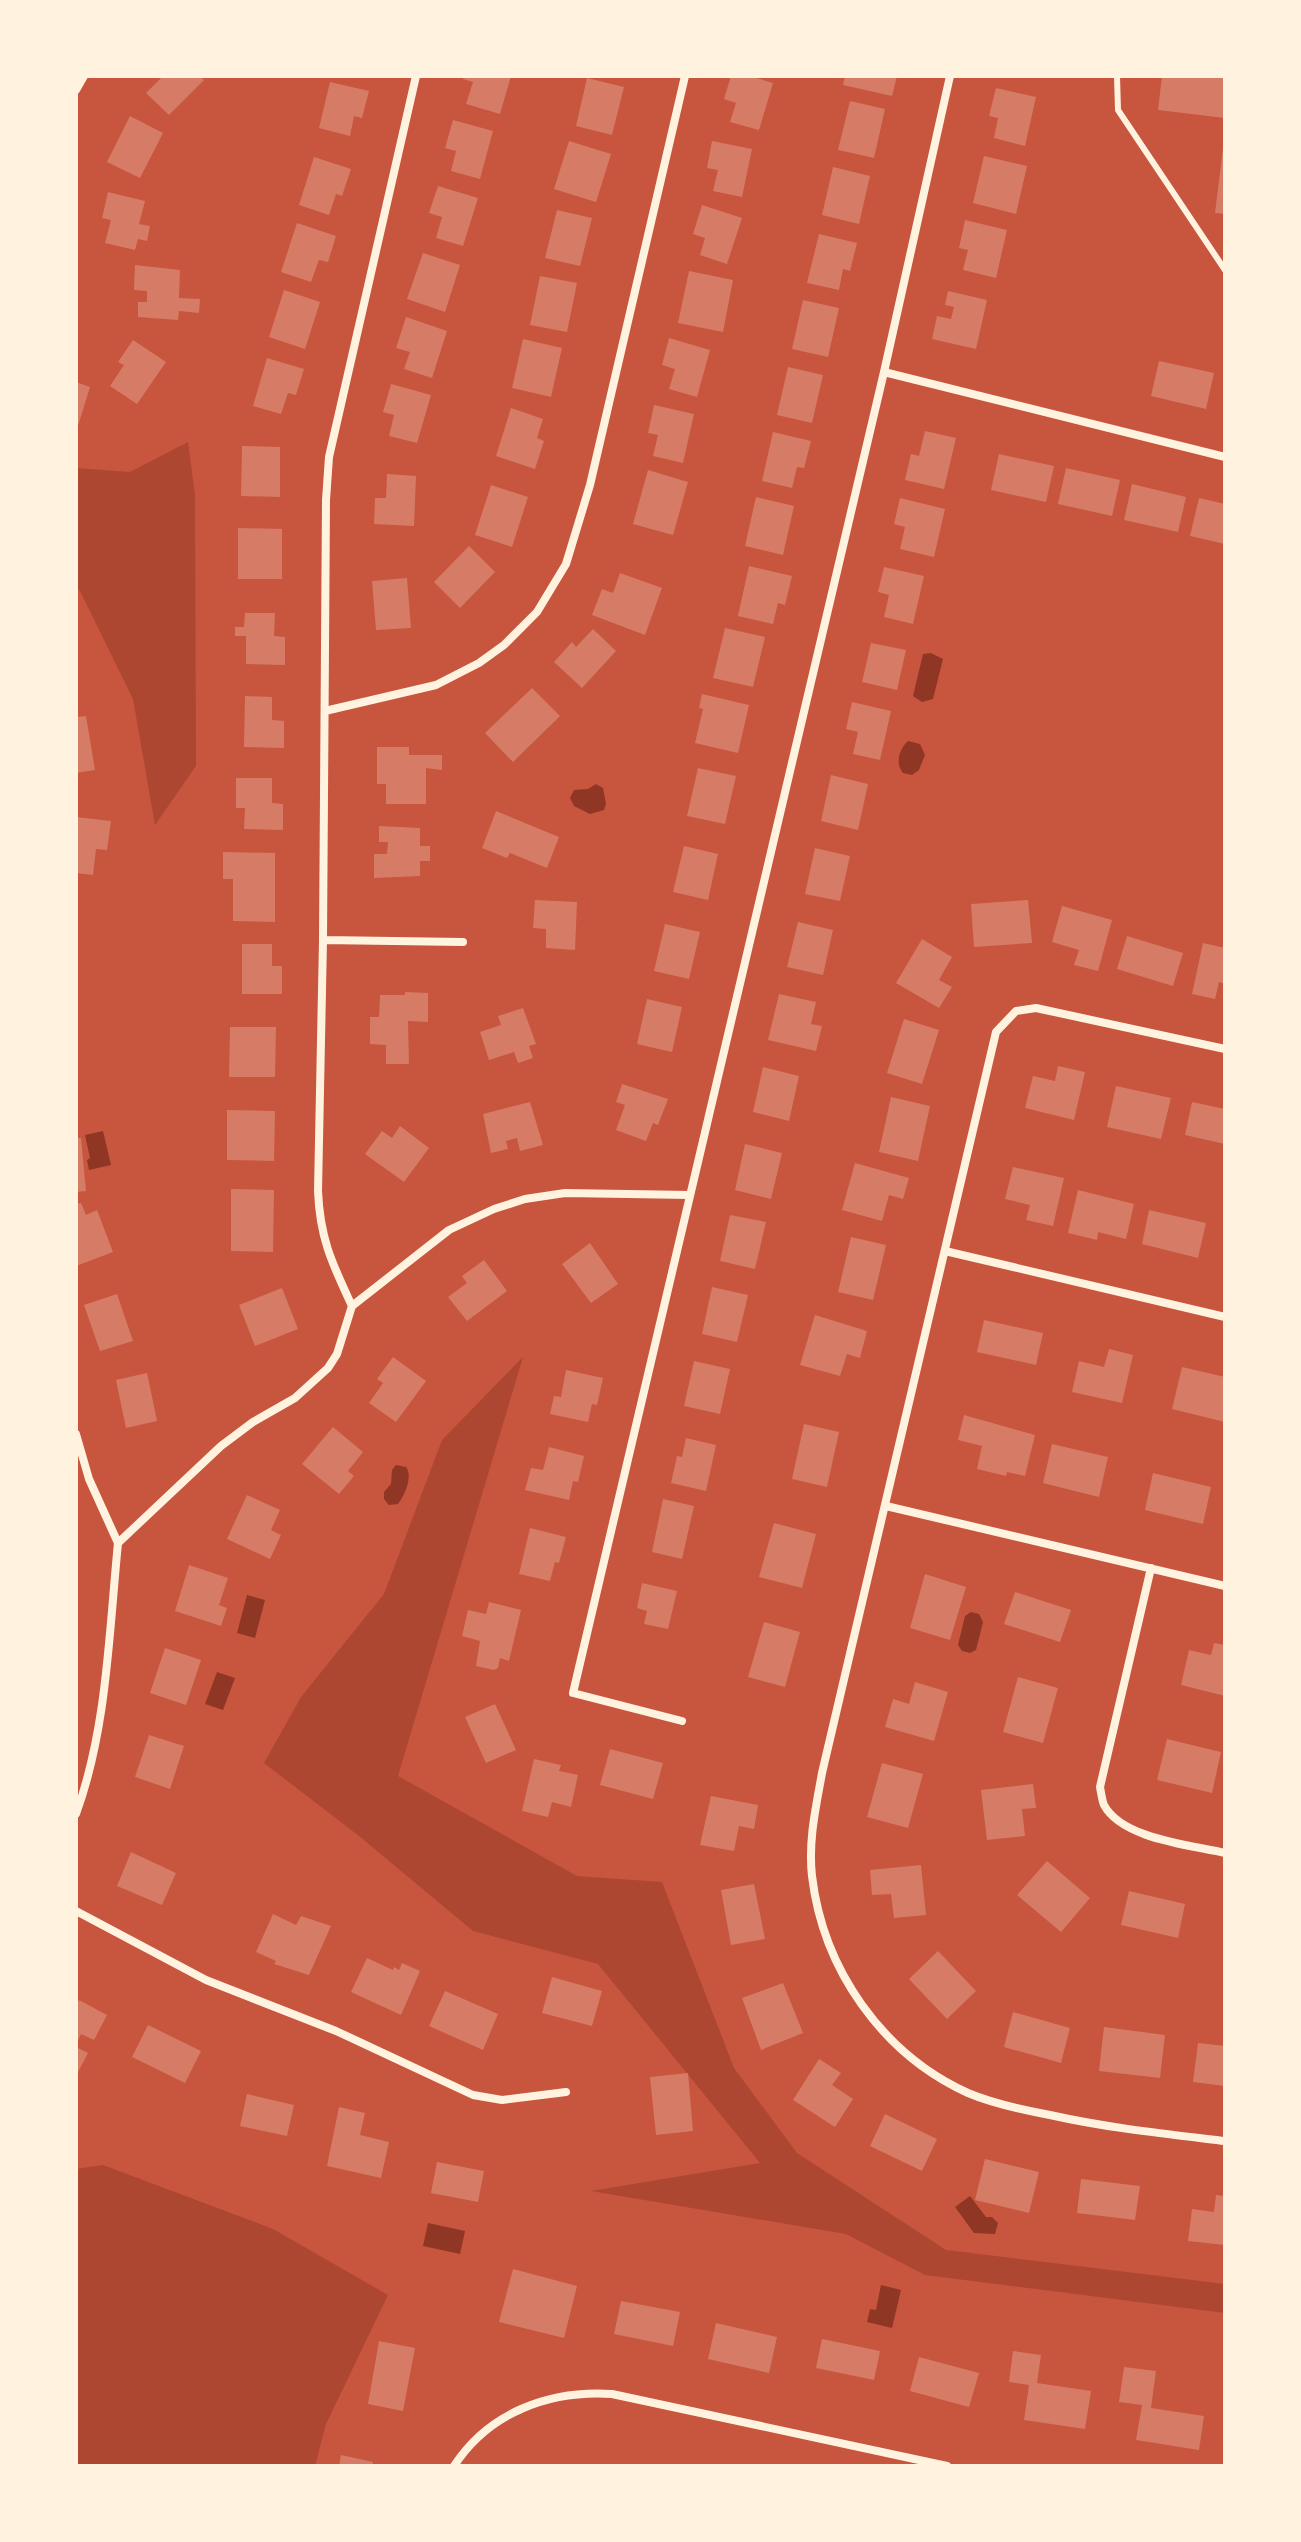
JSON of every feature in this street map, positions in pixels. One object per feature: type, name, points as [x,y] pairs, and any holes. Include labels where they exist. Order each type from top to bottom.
[{"type":"street","points":[[76,90],[84,76]]},
{"type":"street","points":[[352,1306],[326,1251],[319,1223],[326,500],[329,457],[416,76]]},
{"type":"street","points":[[325,711],[436,685],[479,663],[504,645],[537,612],[566,564],[590,485],[685,76]]},
{"type":"street","points":[[682,1721],[573,1693],[884,372],[950,76]]},
{"type":"street","points":[[884,372],[1225,457]]},
{"type":"street","points":[[323,940],[463,942]]},
{"type":"street","points":[[1225,1049],[1036,1008],[1016,1011],[1000,1026],[993,1038],[812,1826],[812,1874],[822,1925],[836,1962],[867,2014],[920,2065],[968,2093],[1016,2108],[1106,2127],[1225,2141]]},
{"type":"street","points":[[118,1543],[221,1446],[253,1422],[295,1398],[328,1368],[337,1354],[352,1306],[449,1230],[494,1209],[525,1199],[565,1193],[690,1195]]},
{"type":"street","points":[[945,1251],[1225,1317]]},
{"type":"street","points":[[76,1434],[89,1479],[118,1543],[98,1729],[85,1790],[76,1814]]},
{"type":"street","points":[[886,1506],[1225,1586]]},
{"type":"street","points":[[1151,1568],[1100,1787],[1104,1806],[1123,1826],[1143,1834],[1225,1853]]},
{"type":"street","points":[[76,1911],[206,1980],[336,2031],[473,2095],[502,2100],[566,2092]]},
{"type":"street","points":[[454,2466],[478,2437],[512,2413],[548,2399],[582,2392],[612,2394],[947,2466]]},
{"type":"lane","points":[[1117,76],[1118,110],[1225,270]]},
{"type":"shaded area","points":[[188,442],[195,495],[196,766],[155,825],[133,699],[76,587],[76,468],[130,472]]},
{"type":"shaded area","points":[[931,653],[943,659],[933,699],[922,702],[913,696],[923,654]]},
{"type":"shaded area","points":[[908,741],[920,744],[925,755],[919,770],[912,775],[903,773],[899,765],[900,752]]},
{"type":"shaded area","points":[[596,784],[603,788],[604,810],[590,814],[574,806],[570,798],[574,790],[588,789]]},
{"type":"shaded area","points":[[103,1131],[111,1165],[89,1170],[85,1135]]},
{"type":"shaded area","points":[[523,1357],[398,1776],[577,1876],[662,1882],[734,2068],[797,2153],[946,2250],[1225,2284],[1225,2313],[925,2275],[846,2234],[591,2191],[760,2163],[598,1964],[473,1931],[359,1836],[264,1763],[301,1697],[384,1594],[442,1440]]},
{"type":"shaded area","points":[[396,1465],[406,1467],[408,1480],[398,1504],[389,1505],[384,1499],[384,1492],[391,1484],[392,1470]]},
{"type":"shaded area","points":[[247,1595],[265,1600],[255,1638],[237,1633]]},
{"type":"shaded area","points":[[971,1612],[979,1614],[983,1622],[976,1650],[970,1653],[962,1651],[958,1645],[965,1616]]},
{"type":"shaded area","points":[[217,1672],[235,1678],[223,1710],[205,1704]]},
{"type":"shaded area","points":[[103,2165],[273,2229],[388,2295],[326,2424],[315,2466],[76,2466],[76,2169]]},
{"type":"shaded area","points":[[970,2196],[986,2217],[992,2217],[998,2223],[995,2234],[974,2233],[955,2207]]},
{"type":"shaded area","points":[[428,2223],[465,2231],[460,2254],[423,2246]]},
{"type":"shaded area","points":[[881,2285],[901,2290],[892,2328],[867,2322],[870,2309],[876,2310]]},
{"type":"building","points":[[158,76],[200,76],[204,80],[169,115],[146,93],[161,78]]},
{"type":"building","points":[[464,76],[511,76],[500,114],[466,104],[473,82],[463,79]]},
{"type":"building","points":[[731,76],[750,76],[773,83],[759,130],[730,122],[736,103],[724,99]]},
{"type":"building","points":[[845,76],[897,76],[892,96],[843,85]]},
{"type":"building","points":[[1162,76],[1225,76],[1225,118],[1158,110]]},
{"type":"building","points":[[587,78],[624,87],[612,135],[576,126]]},
{"type":"building","points":[[330,82],[369,91],[362,118],[354,116],[350,136],[319,128]]},
{"type":"building","points":[[996,88],[1036,97],[1025,146],[994,138],[998,118],[989,116]]},
{"type":"building","points":[[850,101],[885,109],[874,158],[838,150]]},
{"type":"building","points":[[130,116],[163,133],[140,178],[107,162]]},
{"type":"building","points":[[453,120],[493,131],[480,179],[451,171],[456,151],[445,148]]},
{"type":"building","points":[[569,141],[611,154],[596,202],[554,189]]},
{"type":"building","points":[[712,141],[752,149],[742,197],[713,191],[718,170],[707,168]]},
{"type":"building","points":[[1225,148],[1225,214],[1215,213]]},
{"type":"building","points":[[984,156],[1027,166],[1016,214],[973,203]]},
{"type":"building","points":[[314,157],[351,169],[342,196],[336,194],[329,215],[299,205]]},
{"type":"building","points":[[833,167],[870,176],[859,224],[822,215]]},
{"type":"building","points":[[438,186],[478,198],[463,246],[436,238],[442,217],[429,213]]},
{"type":"building","points":[[108,192],[145,201],[139,224],[150,226],[147,241],[138,239],[135,250],[105,243],[111,220],[102,218]]},
{"type":"building","points":[[702,205],[742,218],[727,264],[700,255],[705,238],[693,234]]},
{"type":"building","points":[[557,210],[592,218],[580,266],[545,258]]},
{"type":"building","points":[[965,220],[1007,230],[996,278],[963,270],[968,250],[959,248]]},
{"type":"building","points":[[297,223],[336,236],[328,262],[319,260],[311,282],[281,272]]},
{"type":"building","points":[[819,234],[857,243],[850,271],[843,269],[839,290],[807,283]]},
{"type":"building","points":[[423,253],[460,265],[445,312],[407,299]]},
{"type":"building","points":[[135,265],[180,270],[179,298],[200,299],[199,313],[179,311],[178,320],[138,317],[138,302],[147,302],[147,291],[134,290]]},
{"type":"building","points":[[689,271],[733,280],[723,332],[678,323]]},
{"type":"building","points":[[540,276],[577,283],[567,332],[530,325]]},
{"type":"building","points":[[284,290],[320,302],[305,349],[269,337]]},
{"type":"building","points":[[948,291],[987,300],[976,349],[932,339],[937,316],[951,319],[954,307],[945,305]]},
{"type":"building","points":[[803,300],[839,308],[828,357],[792,349]]},
{"type":"building","points":[[406,317],[447,331],[432,378],[404,369],[410,352],[396,348]]},
{"type":"building","points":[[669,338],[710,350],[697,397],[669,389],[675,369],[662,365]]},
{"type":"building","points":[[523,339],[562,348],[551,397],[512,388]]},
{"type":"building","points":[[133,340],[166,362],[137,404],[110,386],[124,365],[118,362]]},
{"type":"building","points":[[267,358],[304,369],[296,395],[288,393],[281,414],[253,406]]},
{"type":"building","points":[[1159,361],[1214,373],[1206,409],[1151,396]]},
{"type":"building","points":[[788,367],[823,375],[812,423],[777,415]]},
{"type":"building","points":[[76,382],[90,387],[77,429],[76,429]]},
{"type":"building","points":[[391,384],[431,395],[417,443],[389,436],[394,415],[383,412]]},
{"type":"building","points":[[654,405],[694,414],[683,463],[653,456],[658,435],[648,433]]},
{"type":"building","points":[[511,408],[543,419],[537,438],[544,441],[535,469],[496,456]]},
{"type":"building","points":[[925,431],[956,438],[944,489],[905,480],[911,454],[919,456]]},
{"type":"building","points":[[773,432],[811,441],[804,468],[797,467],[792,488],[762,481]]},
{"type":"building","points":[[242,446],[280,447],[280,497],[241,496]]},
{"type":"building","points":[[999,454],[1054,466],[1046,502],[991,490]]},
{"type":"building","points":[[1066,468],[1120,480],[1112,516],[1058,504]]},
{"type":"building","points":[[648,470],[688,482],[673,535],[633,524]]},
{"type":"building","points":[[387,474],[416,476],[414,526],[374,524],[375,498],[386,498]]},
{"type":"building","points":[[1132,484],[1186,497],[1178,532],[1124,520]]},
{"type":"building","points":[[491,485],[528,497],[512,547],[475,535]]},
{"type":"building","points":[[756,497],[794,506],[783,555],[745,546]]},
{"type":"building","points":[[900,498],[945,509],[934,557],[900,549],[905,527],[894,524]]},
{"type":"building","points":[[1199,498],[1225,504],[1225,544],[1190,536]]},
{"type":"building","points":[[238,528],[282,529],[282,579],[238,579]]},
{"type":"building","points":[[469,546],[495,572],[460,608],[434,582]]},
{"type":"building","points":[[749,566],[792,576],[785,605],[778,603],[773,624],[738,616]]},
{"type":"building","points":[[884,567],[924,576],[913,624],[884,617],[889,595],[878,592]]},
{"type":"building","points":[[620,573],[662,588],[645,635],[592,615],[602,589],[613,593]]},
{"type":"building","points":[[407,578],[411,628],[376,630],[372,581]]},
{"type":"building","points":[[245,613],[275,613],[274,636],[285,637],[285,665],[246,664],[246,636],[235,636],[235,627],[244,627]]},
{"type":"building","points":[[725,628],[765,637],[753,687],[713,678]]},
{"type":"building","points":[[593,629],[616,651],[582,688],[554,662],[572,642],[576,647]]},
{"type":"building","points":[[871,643],[906,650],[897,690],[862,682]]},
{"type":"building","points":[[532,688],[560,716],[513,762],[485,733]]},
{"type":"building","points":[[702,694],[749,705],[738,753],[695,743],[703,709],[699,708]]},
{"type":"building","points":[[245,696],[272,697],[272,720],[284,721],[284,748],[244,747]]},
{"type":"building","points":[[852,702],[891,711],[880,760],[853,754],[858,732],[846,729]]},
{"type":"building","points":[[86,716],[95,770],[76,773],[76,717]]},
{"type":"building","points":[[377,747],[409,747],[409,755],[442,755],[442,770],[426,768],[426,804],[386,804],[386,784],[377,784]]},
{"type":"building","points":[[698,768],[736,776],[725,824],[687,816]]},
{"type":"building","points":[[831,775],[868,784],[858,830],[821,821]]},
{"type":"building","points":[[236,778],[272,778],[272,803],[283,804],[283,830],[244,829],[245,808],[236,808]]},
{"type":"building","points":[[496,811],[559,837],[547,868],[510,853],[507,858],[482,848]]},
{"type":"building","points":[[76,817],[111,821],[107,850],[96,849],[93,875],[76,873]]},
{"type":"building","points":[[379,826],[420,828],[420,846],[430,846],[430,861],[420,861],[420,876],[374,878],[374,854],[387,854],[388,842],[379,842]]},
{"type":"building","points":[[684,846],[718,854],[708,900],[673,892]]},
{"type":"building","points":[[815,848],[850,856],[840,901],[805,894]]},
{"type":"building","points":[[223,852],[275,853],[275,922],[233,921],[233,879],[223,879]]},
{"type":"building","points":[[535,900],[577,902],[575,950],[546,948],[546,929],[533,928]]},
{"type":"building","points":[[1028,900],[1032,943],[974,947],[971,904]]},
{"type":"building","points":[[1062,906],[1112,920],[1098,971],[1074,965],[1079,950],[1052,942]]},
{"type":"building","points":[[798,922],[833,930],[823,975],[787,967]]},
{"type":"building","points":[[665,924],[700,932],[689,979],[654,971]]},
{"type":"building","points":[[1127,936],[1183,953],[1173,986],[1117,969]]},
{"type":"building","points":[[922,939],[952,957],[939,980],[952,987],[939,1008],[896,983]]},
{"type":"building","points":[[1203,943],[1225,948],[1225,984],[1219,982],[1215,999],[1192,994]]},
{"type":"building","points":[[242,944],[272,944],[272,966],[282,966],[282,994],[242,994]]},
{"type":"building","points":[[405,992],[428,993],[428,1022],[408,1021],[409,1064],[386,1064],[386,1045],[370,1044],[370,1017],[379,1017],[380,995],[405,995]]},
{"type":"building","points":[[779,994],[816,1002],[811,1024],[822,1026],[816,1051],[768,1040]]},
{"type":"building","points":[[647,999],[682,1007],[672,1052],[637,1044]]},
{"type":"building","points":[[523,1008],[536,1044],[529,1046],[533,1058],[518,1063],[514,1052],[489,1060],[480,1032],[501,1025],[498,1016]]},
{"type":"building","points":[[904,1019],[939,1030],[922,1084],[887,1073]]},
{"type":"building","points":[[230,1027],[276,1027],[275,1077],[229,1077]]},
{"type":"building","points":[[1058,1066],[1085,1072],[1074,1120],[1025,1108],[1033,1076],[1055,1081]]},
{"type":"building","points":[[763,1067],[799,1076],[789,1121],[753,1112]]},
{"type":"building","points":[[622,1084],[668,1099],[658,1125],[653,1123],[646,1141],[616,1130],[625,1105],[616,1102]]},
{"type":"building","points":[[1116,1086],[1171,1098],[1161,1139],[1107,1127]]},
{"type":"building","points":[[891,1097],[930,1106],[918,1161],[879,1152]]},
{"type":"building","points":[[530,1102],[543,1145],[520,1151],[517,1138],[506,1141],[508,1149],[491,1153],[483,1114]]},
{"type":"building","points":[[1192,1102],[1225,1109],[1225,1144],[1185,1135]]},
{"type":"building","points":[[227,1110],[275,1111],[274,1161],[227,1160]]},
{"type":"building","points":[[400,1126],[429,1148],[404,1182],[365,1154],[382,1131],[392,1138]]},
{"type":"building","points":[[76,1138],[81,1138],[86,1191],[76,1192]]},
{"type":"building","points":[[745,1144],[782,1153],[771,1199],[735,1190]]},
{"type":"building","points":[[855,1163],[909,1178],[903,1199],[889,1195],[882,1221],[842,1210]]},
{"type":"building","points":[[1013,1167],[1064,1178],[1053,1226],[1026,1220],[1030,1205],[1005,1199]]},
{"type":"building","points":[[231,1189],[274,1190],[273,1252],[231,1251]]},
{"type":"building","points":[[1078,1190],[1134,1204],[1126,1239],[1098,1232],[1097,1240],[1068,1233]]},
{"type":"building","points":[[81,1203],[86,1215],[97,1210],[113,1252],[76,1266],[76,1204]]},
{"type":"building","points":[[1149,1210],[1206,1223],[1198,1258],[1142,1244]]},
{"type":"building","points":[[730,1215],[766,1222],[755,1269],[720,1261]]},
{"type":"building","points":[[851,1237],[886,1245],[873,1300],[838,1292]]},
{"type":"building","points":[[590,1243],[618,1284],[591,1303],[562,1264]]},
{"type":"building","points":[[484,1260],[507,1291],[467,1321],[448,1297],[467,1283],[462,1276]]},
{"type":"building","points":[[712,1287],[748,1295],[737,1342],[702,1334]]},
{"type":"building","points":[[282,1288],[298,1329],[255,1346],[239,1305]]},
{"type":"building","points":[[117,1294],[133,1341],[100,1351],[84,1305]]},
{"type":"building","points":[[815,1315],[867,1331],[860,1358],[847,1354],[840,1376],[800,1365]]},
{"type":"building","points":[[984,1320],[1043,1333],[1036,1365],[977,1352]]},
{"type":"building","points":[[1109,1349],[1133,1355],[1122,1403],[1072,1392],[1079,1361],[1104,1367]]},
{"type":"building","points":[[393,1357],[426,1381],[396,1422],[369,1403],[383,1383],[377,1379]]},
{"type":"building","points":[[694,1361],[730,1369],[720,1414],[684,1406]]},
{"type":"building","points":[[1182,1367],[1225,1377],[1225,1422],[1172,1409]]},
{"type":"building","points":[[566,1370],[603,1378],[597,1405],[592,1404],[588,1422],[550,1414],[554,1396],[561,1397]]},
{"type":"building","points":[[147,1373],[157,1421],[126,1428],[116,1380]]},
{"type":"building","points":[[964,1415],[1035,1435],[1025,1476],[1007,1472],[1006,1476],[977,1469],[982,1446],[958,1440]]},
{"type":"building","points":[[804,1424],[839,1432],[827,1487],[792,1479]]},
{"type":"building","points":[[333,1427],[363,1452],[348,1471],[354,1476],[339,1494],[302,1464]]},
{"type":"building","points":[[686,1438],[716,1445],[706,1491],[671,1483],[677,1456],[682,1457]]},
{"type":"building","points":[[1052,1444],[1108,1457],[1099,1497],[1043,1483]]},
{"type":"building","points":[[549,1447],[584,1456],[578,1482],[573,1481],[569,1500],[525,1490],[531,1468],[543,1470]]},
{"type":"building","points":[[1153,1473],[1211,1487],[1203,1524],[1145,1510]]},
{"type":"building","points":[[247,1495],[280,1510],[271,1530],[281,1535],[270,1559],[227,1539]]},
{"type":"building","points":[[663,1499],[694,1506],[682,1559],[652,1552]]},
{"type":"building","points":[[774,1523],[816,1534],[802,1588],[759,1577]]},
{"type":"building","points":[[530,1528],[566,1537],[550,1581],[519,1574]]},
{"type":"building","points":[[189,1565],[228,1578],[219,1605],[227,1608],[221,1626],[175,1611]]},
{"type":"building","points":[[925,1574],[966,1587],[950,1640],[910,1628]]},
{"type":"building","points":[[642,1583],[677,1591],[668,1629],[644,1624],[647,1611],[637,1608]]},
{"type":"building","points":[[1015,1592],[1071,1610],[1060,1642],[1004,1624]]},
{"type":"building","points":[[489,1602],[521,1610],[509,1661],[500,1658],[498,1668],[494,1670],[476,1666],[480,1641],[462,1636],[468,1610],[486,1614]]},
{"type":"building","points":[[764,1622],[800,1632],[785,1687],[748,1677]]},
{"type":"building","points":[[1214,1643],[1225,1645],[1225,1696],[1181,1685],[1189,1650],[1211,1655]]},
{"type":"building","points":[[165,1648],[201,1660],[186,1705],[150,1693]]},
{"type":"building","points":[[1018,1677],[1058,1688],[1043,1743],[1003,1732]]},
{"type":"building","points":[[915,1682],[948,1692],[934,1741],[885,1727],[893,1699],[909,1704]]},
{"type":"building","points":[[495,1704],[516,1750],[486,1763],[465,1717]]},
{"type":"building","points":[[149,1735],[184,1746],[170,1789],[135,1777]]},
{"type":"building","points":[[1167,1739],[1221,1752],[1212,1793],[1157,1780]]},
{"type":"building","points":[[610,1749],[663,1763],[653,1799],[600,1785]]},
{"type":"building","points":[[534,1759],[561,1765],[559,1771],[578,1775],[571,1807],[552,1802],[548,1817],[522,1811]]},
{"type":"building","points":[[882,1763],[923,1774],[908,1828],[867,1817]]},
{"type":"building","points":[[1033,1784],[1036,1808],[1022,1809],[1025,1836],[987,1840],[981,1790]]},
{"type":"building","points":[[711,1796],[758,1805],[754,1829],[739,1826],[734,1851],[700,1845]]},
{"type":"building","points":[[131,1852],[176,1873],[162,1905],[117,1886]]},
{"type":"building","points":[[1047,1861],[1090,1898],[1061,1932],[1017,1895]]},
{"type":"building","points":[[921,1865],[926,1915],[894,1918],[891,1894],[872,1895],[870,1870]]},
{"type":"building","points":[[754,1884],[765,1939],[731,1945],[721,1890]]},
{"type":"building","points":[[1129,1891],[1185,1904],[1178,1938],[1121,1925]]},
{"type":"building","points":[[273,1914],[296,1925],[301,1916],[331,1926],[309,1975],[274,1964],[276,1961],[256,1952]]},
{"type":"building","points":[[938,1951],[976,1991],[947,2019],[909,1979]]},
{"type":"building","points":[[367,1958],[393,1970],[394,1967],[399,1970],[402,1963],[420,1971],[401,2015],[351,1992]]},
{"type":"building","points":[[552,1977],[602,1991],[592,2026],[542,2013]]},
{"type":"building","points":[[783,1983],[803,2033],[761,2050],[742,1998]]},
{"type":"building","points":[[445,1991],[498,2014],[483,2050],[429,2026]]},
{"type":"building","points":[[79,2000],[107,2015],[94,2040],[81,2034],[76,2045],[76,2007]]},
{"type":"building","points":[[1013,2012],[1070,2028],[1061,2063],[1004,2047]]},
{"type":"building","points":[[148,2025],[201,2051],[185,2083],[132,2057]]},
{"type":"building","points":[[1104,2027],[1165,2035],[1160,2078],[1099,2071]]},
{"type":"building","points":[[1198,2043],[1225,2046],[1225,2086],[1193,2082]]},
{"type":"building","points":[[76,2047],[88,2053],[76,2076]]},
{"type":"building","points":[[819,2059],[841,2073],[832,2085],[853,2099],[835,2127],[793,2100]]},
{"type":"building","points":[[688,2073],[693,2131],[656,2135],[650,2077]]},
{"type":"building","points":[[247,2094],[294,2105],[287,2136],[240,2126]]},
{"type":"building","points":[[339,2107],[365,2113],[360,2135],[389,2142],[381,2178],[327,2166]]},
{"type":"building","points":[[885,2114],[937,2139],[922,2171],[870,2146]]},
{"type":"building","points":[[985,2159],[1039,2172],[1029,2213],[975,2200]]},
{"type":"building","points":[[437,2162],[484,2171],[478,2202],[431,2193]]},
{"type":"building","points":[[1081,2179],[1140,2186],[1135,2220],[1077,2213]]},
{"type":"building","points":[[1216,2195],[1225,2196],[1225,2245],[1188,2241],[1192,2209],[1214,2212]]},
{"type":"building","points":[[513,2269],[577,2286],[564,2338],[499,2322]]},
{"type":"building","points":[[621,2301],[680,2312],[673,2346],[614,2334]]},
{"type":"building","points":[[716,2323],[777,2337],[769,2373],[708,2359]]},
{"type":"building","points":[[822,2339],[880,2351],[874,2380],[816,2368]]},
{"type":"building","points":[[379,2341],[415,2348],[403,2411],[368,2404]]},
{"type":"building","points":[[1013,2351],[1041,2355],[1037,2383],[1091,2391],[1085,2429],[1024,2420],[1029,2385],[1009,2382]]},
{"type":"building","points":[[919,2357],[979,2373],[969,2407],[910,2391]]},
{"type":"building","points":[[1124,2367],[1156,2371],[1151,2408],[1204,2416],[1199,2450],[1136,2440],[1142,2405],[1119,2402]]},
{"type":"building","points":[[341,2455],[373,2462],[372,2466],[339,2466]]}]
